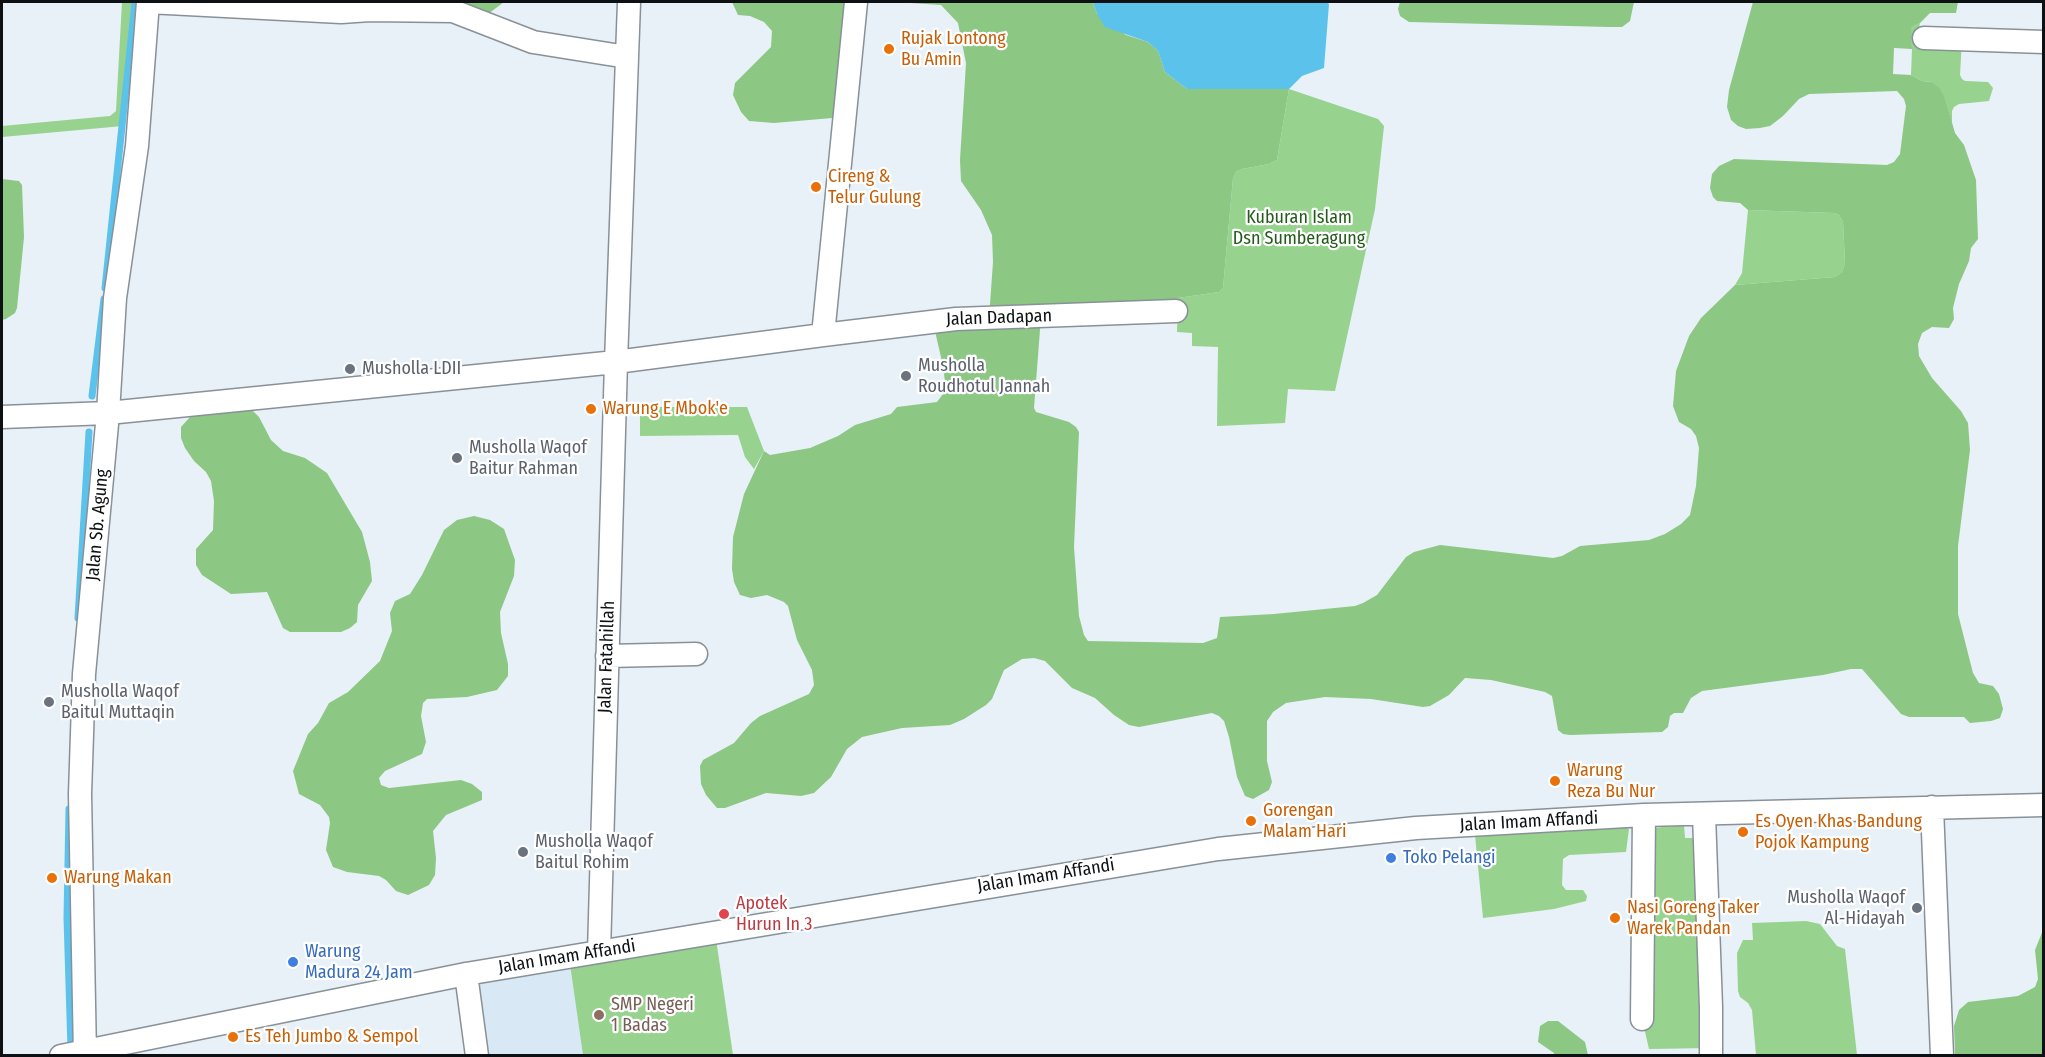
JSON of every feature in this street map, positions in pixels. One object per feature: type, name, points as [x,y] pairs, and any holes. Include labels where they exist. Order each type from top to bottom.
[{"type":"street","points":[[148,2],[341,12],[453,11],[533,42],[627,57]]},
{"type":"street","name":"Jalan Sb. Agung","points":[[77,1054],[80,794],[84,675],[108,413],[115,298],[136,146],[148,2]]},
{"type":"street","name":"Jalan Fatahillah","points":[[599,952],[629,2]]},
{"type":"street","points":[[822,335],[856,2]]},
{"type":"street","points":[[1924,38],[2043,42]]},
{"type":"street","name":"Jalan Dadapan","points":[[2,417],[108,413],[616,362],[956,319],[1176,311]]},
{"type":"street","points":[[607,656],[696,654]]},
{"type":"street","name":"Jalan Imam Affandi","points":[[77,1054],[466,974],[1218,849],[1416,828],[1644,815],[2043,804]]},
{"type":"street","points":[[1932,807],[1942,1056]]},
{"type":"street","points":[[1704,814],[1712,1007],[1711,1056]]},
{"type":"street","points":[[1642,1019],[1644,815]]},
{"type":"street","points":[[466,974],[477,1056]]},
{"type":"shaded area","name":"SMP Negeri 1 Badas","points":[[599,952],[733,1055],[477,1055],[466,974]]},
{"type":"green space","points":[[122,2],[135,2],[123,126],[2,137],[2,126],[110,116],[116,111]]},
{"type":"green space","points":[[424,2],[504,2],[488,14]]},
{"type":"green space","points":[[732,2],[856,2],[844,117],[774,123],[749,121],[741,112],[733,95],[735,83],[771,47],[772,31],[764,22],[750,16],[738,15]]},
{"type":"green space","points":[[895,2],[1093,2],[1097,14],[1126,35],[1148,42],[1158,51],[1165,72],[1187,89],[1289,89],[1277,160],[1269,164],[1242,169],[1236,172],[1233,178],[1223,288],[1219,292],[1178,298],[1176,311],[1041,317],[1034,408],[1036,412],[1069,422],[1079,432],[1074,547],[1079,616],[1084,635],[1088,641],[1203,643],[1217,638],[1220,617],[1274,614],[1355,606],[1363,603],[1377,595],[1406,557],[1414,552],[1440,545],[1553,558],[1562,556],[1580,546],[1649,540],[1681,524],[1690,515],[1696,486],[1699,448],[1696,436],[1691,429],[1679,422],[1673,406],[1676,371],[1689,336],[1701,318],[1735,285],[1835,277],[1842,272],[1845,263],[1843,222],[1839,215],[1748,210],[1740,203],[1717,201],[1710,188],[1712,174],[1719,166],[1734,159],[1887,165],[1894,162],[1900,154],[1906,106],[1904,99],[1897,91],[1809,94],[1799,99],[1770,126],[1760,128],[1746,129],[1731,120],[1727,107],[1729,90],[1753,2],[1958,2],[1956,13],[1930,13],[1920,23],[1911,27],[1912,49],[1894,48],[1893,74],[1911,75],[1922,81],[1932,82],[1940,89],[1945,98],[1955,133],[1964,145],[1976,180],[1978,239],[1971,248],[1969,261],[1959,284],[1953,308],[1954,319],[1949,328],[1932,327],[1922,333],[1918,344],[1919,356],[1932,378],[1961,411],[1968,423],[1970,450],[1958,546],[1958,614],[1973,673],[1979,683],[1993,686],[1999,694],[2003,709],[2000,718],[1970,723],[1964,717],[1909,717],[1901,714],[1862,669],[1851,669],[1823,675],[1702,691],[1691,698],[1683,713],[1674,713],[1670,716],[1668,727],[1662,732],[1570,735],[1558,730],[1552,696],[1545,692],[1491,680],[1465,678],[1449,695],[1430,706],[1423,707],[1371,699],[1325,697],[1286,703],[1273,712],[1267,721],[1267,761],[1272,782],[1269,790],[1253,799],[1245,796],[1237,777],[1229,737],[1224,721],[1219,716],[1212,713],[1139,727],[1129,725],[1095,698],[1072,688],[1045,661],[1034,658],[1022,659],[1004,670],[992,699],[964,719],[950,725],[902,728],[862,737],[847,749],[831,777],[814,793],[801,796],[766,793],[725,808],[717,808],[706,795],[701,784],[700,766],[703,760],[734,743],[760,716],[809,694],[814,685],[812,670],[797,640],[788,606],[767,595],[751,598],[740,595],[734,582],[733,537],[744,494],[764,451],[770,455],[810,448],[838,436],[855,425],[891,414],[897,407],[937,402],[946,390],[935,331],[989,318],[993,262],[992,235],[981,210],[961,181],[960,160],[966,63],[958,23],[941,5]]},
{"type":"green space","points":[[1400,2],[1634,2],[1630,21],[1622,27],[1609,27],[1409,22],[1400,16],[1398,9]]},
{"type":"green space","points":[[1920,23],[1918,31],[1962,39],[1960,75],[1962,79],[1988,82],[1993,88],[1989,101],[1959,104],[1954,107],[1952,124],[1945,98],[1932,82],[1922,81],[1911,75],[1910,27]]},
{"type":"green space","name":"Kuburan Islam Dsn Sumberagung","points":[[1289,89],[1378,119],[1384,126],[1375,209],[1335,391],[1288,389],[1285,423],[1217,426],[1218,347],[1192,346],[1192,333],[1177,332],[1178,298],[1219,292],[1223,288],[1233,178],[1236,172],[1242,169],[1269,164],[1277,160]]},
{"type":"green space","points":[[2,179],[19,181],[22,185],[24,237],[17,308],[15,313],[2,320]]},
{"type":"green space","points":[[1748,210],[1839,215],[1843,222],[1845,263],[1842,272],[1835,277],[1735,285],[1742,273]]},
{"type":"green space","points":[[236,407],[251,409],[259,417],[271,440],[283,451],[305,458],[327,473],[362,532],[370,562],[372,581],[358,605],[357,622],[350,628],[341,632],[290,632],[283,628],[267,592],[231,594],[202,575],[196,565],[196,549],[213,530],[214,501],[211,481],[185,448],[181,438],[181,427],[190,417]]},
{"type":"green space","points":[[640,407],[747,407],[764,451],[754,469],[745,457],[738,435],[640,436]]},
{"type":"green space","points":[[474,516],[490,520],[504,529],[515,560],[514,576],[500,612],[508,676],[497,690],[467,697],[427,699],[423,703],[421,716],[426,742],[422,754],[385,771],[379,778],[381,785],[389,788],[461,780],[472,784],[482,792],[482,800],[446,815],[433,831],[435,875],[429,885],[408,895],[396,891],[379,876],[347,872],[333,867],[326,850],[329,817],[320,805],[299,794],[293,771],[308,734],[318,723],[329,703],[348,692],[380,661],[392,631],[390,613],[395,601],[410,594],[444,530],[457,520]]},
{"type":"green space","points":[[1624,825],[1629,829],[1626,852],[1569,855],[1563,859],[1562,885],[1566,890],[1583,890],[1587,896],[1586,901],[1554,909],[1483,918],[1475,835]]},
{"type":"green space","points":[[1684,825],[1685,838],[1705,838],[1711,1048],[1649,1049],[1642,1019],[1643,829]]},
{"type":"green space","points":[[1806,921],[1820,924],[1837,946],[1845,949],[1857,1055],[1756,1055],[1752,1010],[1748,1003],[1740,997],[1738,991],[1737,953],[1743,940],[1753,940],[1752,923]]},
{"type":"green space","points":[[2043,930],[2043,1055],[1955,1055],[1954,1026],[1959,1010],[1968,1002],[2018,996],[2035,987],[2038,979],[2035,950]]},
{"type":"green space","name":"SMP Negeri 1 Badas","points":[[715,932],[733,1055],[583,1055],[569,957]]},
{"type":"green space","points":[[1548,1021],[1558,1021],[1585,1042],[1588,1055],[1554,1055],[1538,1042],[1540,1026]]},
{"type":"water","points":[[1093,2],[1327,2],[1329,4],[1324,68],[1302,76],[1289,89],[1187,89],[1165,72],[1158,51],[1148,42],[1105,27]]},
{"type":"waterway","points":[[105,288],[135,2]]},
{"type":"waterway","points":[[92,396],[104,299]]},
{"type":"waterway","points":[[78,618],[89,432]]},
{"type":"waterway","points":[[69,809],[67,918],[71,1050]]},
{"type":"place","name":"Rujak Lontong Bu Amin","points":[[889,49]]},
{"type":"place","name":"Cireng & Telur Gulung","points":[[816,187]]},
{"type":"place","name":"Musholla LDII","points":[[350,369]]},
{"type":"place","name":"Musholla Roudhotul Jannah","points":[[906,376]]},
{"type":"place","name":"Warung E Mbok'e","points":[[591,409]]},
{"type":"place","name":"Musholla Waqof Baitur Rahman","points":[[457,458]]},
{"type":"place","name":"Musholla Waqof Baitul Muttaqin","points":[[49,702]]},
{"type":"place","name":"Warung Reza Bu Nur","points":[[1555,781]]},
{"type":"place","name":"Gorengan Malam Hari","points":[[1251,821]]},
{"type":"place","name":"Es Oyen Khas Bandung Pojok Kampung","points":[[1743,832]]},
{"type":"place","name":"Musholla Waqof Baitul Rohim","points":[[523,852]]},
{"type":"place","name":"Toko Pelangi","points":[[1391,858]]},
{"type":"place","name":"Warung Makan","points":[[52,878]]},
{"type":"place","name":"Musholla Waqof Al-Hidayah","points":[[1917,908]]},
{"type":"place","name":"Apotek Hurun In 3","points":[[724,914]]},
{"type":"place","name":"Nasi Goreng Taker Warek Pandan","points":[[1615,918]]},
{"type":"place","name":"Warung Madura 24 Jam","points":[[293,962]]},
{"type":"place","name":"SMP Negeri 1 Badas","points":[[599,1015]]},
{"type":"place","name":"Es Teh Jumbo & Sempol","points":[[233,1037]]}]
